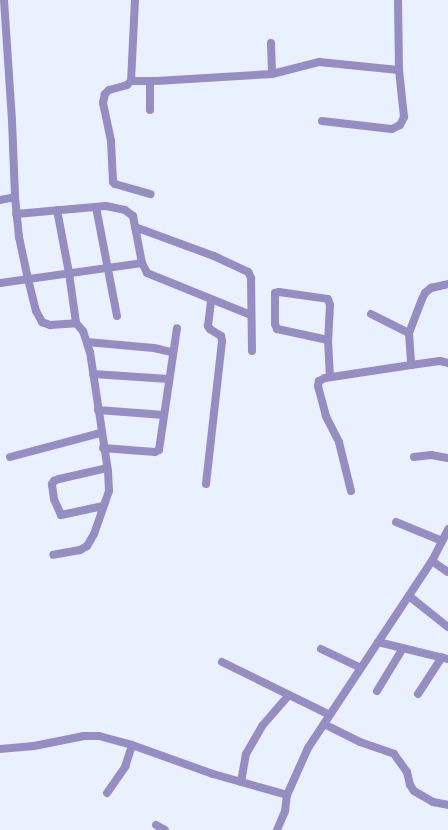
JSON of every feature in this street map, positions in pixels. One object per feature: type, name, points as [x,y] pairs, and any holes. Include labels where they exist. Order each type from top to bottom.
[{"type":"street","points":[[4,0],[12,121],[16,214],[19,237],[28,279],[36,311],[42,322],[50,325],[76,323]]},
{"type":"street","points":[[131,81],[135,0]]},
{"type":"street","points":[[322,121],[392,129],[400,125],[404,117],[399,70],[398,0]]},
{"type":"street","points":[[270,43],[272,74]]},
{"type":"street","points":[[151,194],[115,184],[113,182],[111,141],[103,103],[105,94],[109,90],[127,85],[131,81],[272,74],[319,62],[399,70]]},
{"type":"street","points":[[150,81],[150,110]]},
{"type":"street","points":[[0,200],[15,197]]},
{"type":"street","points":[[16,214],[106,206],[125,210],[133,216],[142,263],[147,274],[251,315]]},
{"type":"street","points":[[96,207],[106,268],[117,316]]},
{"type":"street","points":[[53,555],[80,550],[87,546],[94,534],[109,491],[93,374],[87,342],[83,331],[76,323],[69,274],[57,210]]},
{"type":"street","points":[[135,227],[244,268],[248,272],[251,278],[252,351]]},
{"type":"street","points":[[0,283],[142,263]]},
{"type":"street","points":[[411,365],[410,333],[422,298],[431,288],[448,284]]},
{"type":"street","points":[[328,340],[277,329],[275,324],[275,293],[279,292],[328,299],[330,304],[328,340],[330,377]]},
{"type":"street","points":[[206,484],[222,340],[220,335],[208,326],[212,300]]},
{"type":"street","points":[[371,314],[410,333]]},
{"type":"street","points":[[104,448],[158,451],[172,352],[177,328]]},
{"type":"street","points":[[87,342],[154,348],[172,352]]},
{"type":"street","points":[[352,491],[339,442],[326,416],[318,386],[319,381],[330,377],[411,365],[440,361],[448,362]]},
{"type":"street","points":[[93,374],[169,379]]},
{"type":"street","points":[[98,410],[164,415]]},
{"type":"street","points":[[10,457],[101,433]]},
{"type":"street","points":[[414,457],[431,455],[448,458]]},
{"type":"street","points":[[104,506],[61,515],[54,499],[52,484],[54,481],[59,479],[107,468]]},
{"type":"street","points":[[396,522],[424,536],[442,541]]},
{"type":"street","points":[[277,830],[285,811],[287,795],[308,748],[432,561],[448,529]]},
{"type":"street","points":[[432,561],[448,572]]},
{"type":"street","points":[[409,596],[448,627]]},
{"type":"street","points":[[378,642],[445,658],[418,694]]},
{"type":"street","points":[[377,691],[403,648]]},
{"type":"street","points":[[322,649],[361,668]]},
{"type":"street","points":[[222,662],[288,696],[330,715]]},
{"type":"street","points":[[241,782],[246,754],[262,726],[288,696]]},
{"type":"street","points":[[324,724],[360,742],[394,754],[407,772],[410,785],[414,791],[433,802],[448,805]]},
{"type":"street","points":[[0,749],[34,746],[84,736],[99,736],[132,745],[184,765],[287,795]]},
{"type":"street","points":[[106,793],[125,767],[132,745]]},
{"type":"street","points":[[156,825],[165,830]]}]
